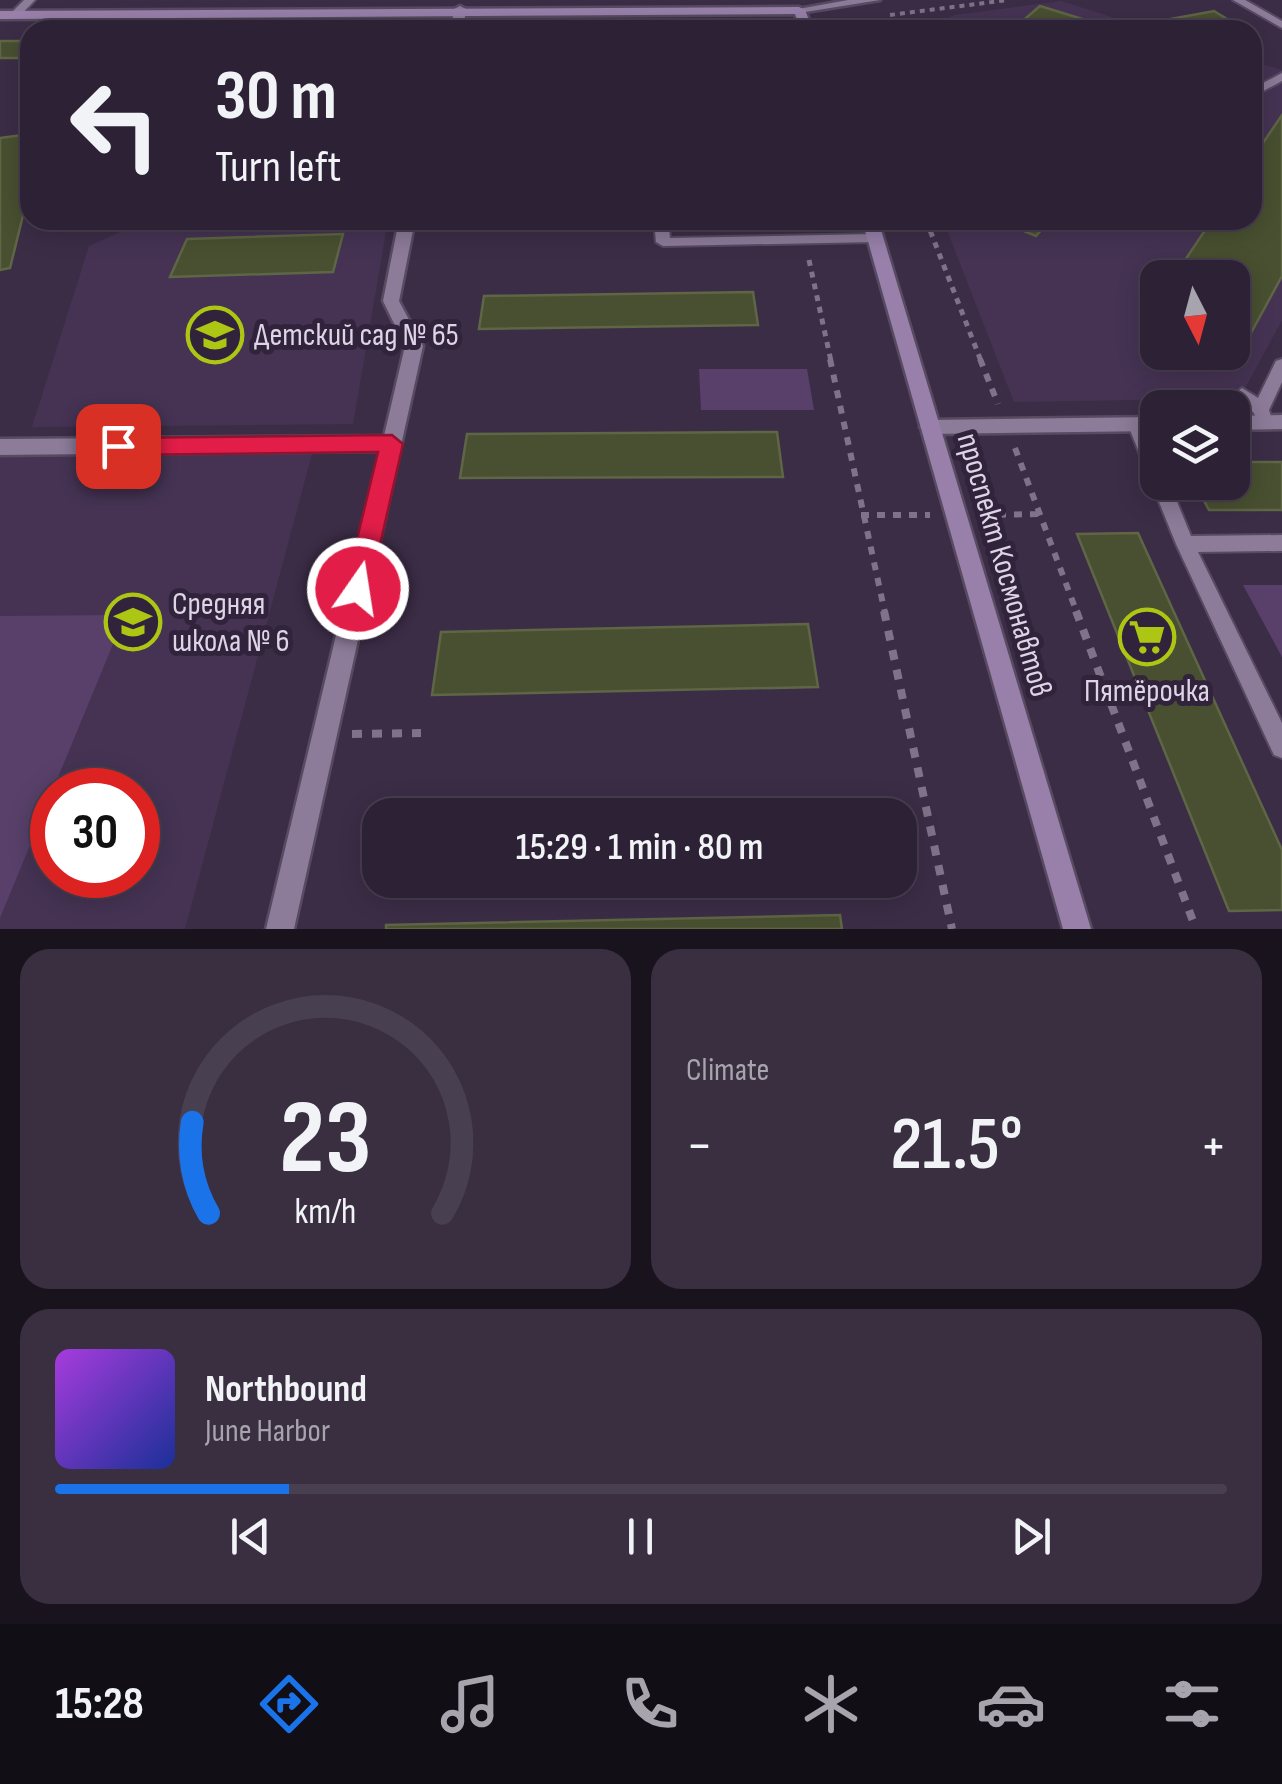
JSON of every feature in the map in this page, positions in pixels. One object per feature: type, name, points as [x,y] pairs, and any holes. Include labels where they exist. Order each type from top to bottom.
[{"type":"main road","points":[[0,15],[460,9],[799,10],[803,20]]},
{"type":"main road","name":"проспект Космонавтов","points":[[872,230],[1076,929]]},
{"type":"street","points":[[799,10],[874,0]]},
{"type":"street","points":[[458,20],[460,9]]},
{"type":"street","points":[[280,929],[414,346],[391,301],[406,230]]},
{"type":"street","points":[[930,427],[1140,425]]},
{"type":"street","points":[[0,448],[392,444]]},
{"type":"lane","points":[[15,15],[30,0]]},
{"type":"lane","points":[[1238,0],[1282,24]]},
{"type":"lane","points":[[661,230],[662,242],[805,239],[865,230]]},
{"type":"lane","points":[[1250,401],[1269,418],[1282,365]]},
{"type":"lane","points":[[1136,425],[1140,435]]},
{"type":"lane","points":[[1167,500],[1282,746]]},
{"type":"lane","points":[[1185,544],[1282,543]]},
{"type":"path","points":[[884,16],[1008,0]]},
{"type":"path","points":[[930,230],[1196,929]]},
{"type":"path","points":[[805,239],[952,929]]},
{"type":"path","points":[[324,734],[421,733]]},
{"type":"shaded area","points":[[1061,1],[1121,20],[946,20],[954,15]]},
{"type":"shaded area","points":[[1262,64],[1282,70],[1282,320],[1244,390],[1140,390],[1140,400],[1014,402],[947,230],[1262,230]]},
{"type":"shaded area","name":"Детский сад № 65","points":[[124,230],[386,230],[353,424],[32,427],[89,246]]},
{"type":"shaded area","points":[[699,369],[807,369],[814,410],[701,410]]},
{"type":"shaded area","name":"Средняя школа № 6","points":[[314,446],[185,929],[0,929],[0,453]]},
{"type":"shaded area","points":[[1243,585],[1282,585],[1282,657]]},
{"type":"shaded area","points":[[125,615],[62,768],[30,768],[30,845],[0,918],[0,616]]},
{"type":"building","points":[[1040,6],[1086,20],[1024,20]]},
{"type":"building","points":[[1214,11],[1229,20],[1173,20]]},
{"type":"building","points":[[0,41],[20,41],[20,58],[0,58]]},
{"type":"building","points":[[1282,115],[1282,276],[1250,335],[1250,260],[1185,260],[1205,230],[1262,230],[1262,144]]},
{"type":"building","points":[[20,135],[20,228],[10,268],[0,270],[0,138]]},
{"type":"building","points":[[343,234],[333,272],[170,277],[187,239]]},
{"type":"building","points":[[753,292],[758,325],[479,329],[484,296]]},
{"type":"building","points":[[777,432],[783,477],[460,478],[467,434]]},
{"type":"building","points":[[1250,462],[1282,462],[1282,510],[1209,510],[1204,500],[1250,500]]},
{"type":"building","points":[[1138,533],[1282,850],[1282,910],[1229,911],[1077,534]]},
{"type":"building","points":[[808,624],[818,687],[432,695],[441,632]]},
{"type":"building","points":[[840,915],[842,929],[386,929],[386,925]]},
{"type":"place","name":"Детский сад № 65","points":[[215,335]]},
{"type":"place","name":"Средняя школа № 6","points":[[133,622]]},
{"type":"place","name":"Пятёрочка","points":[[1147,637]]},
{"type":"route","points":[[118,446],[392,444],[358,589]]}]
